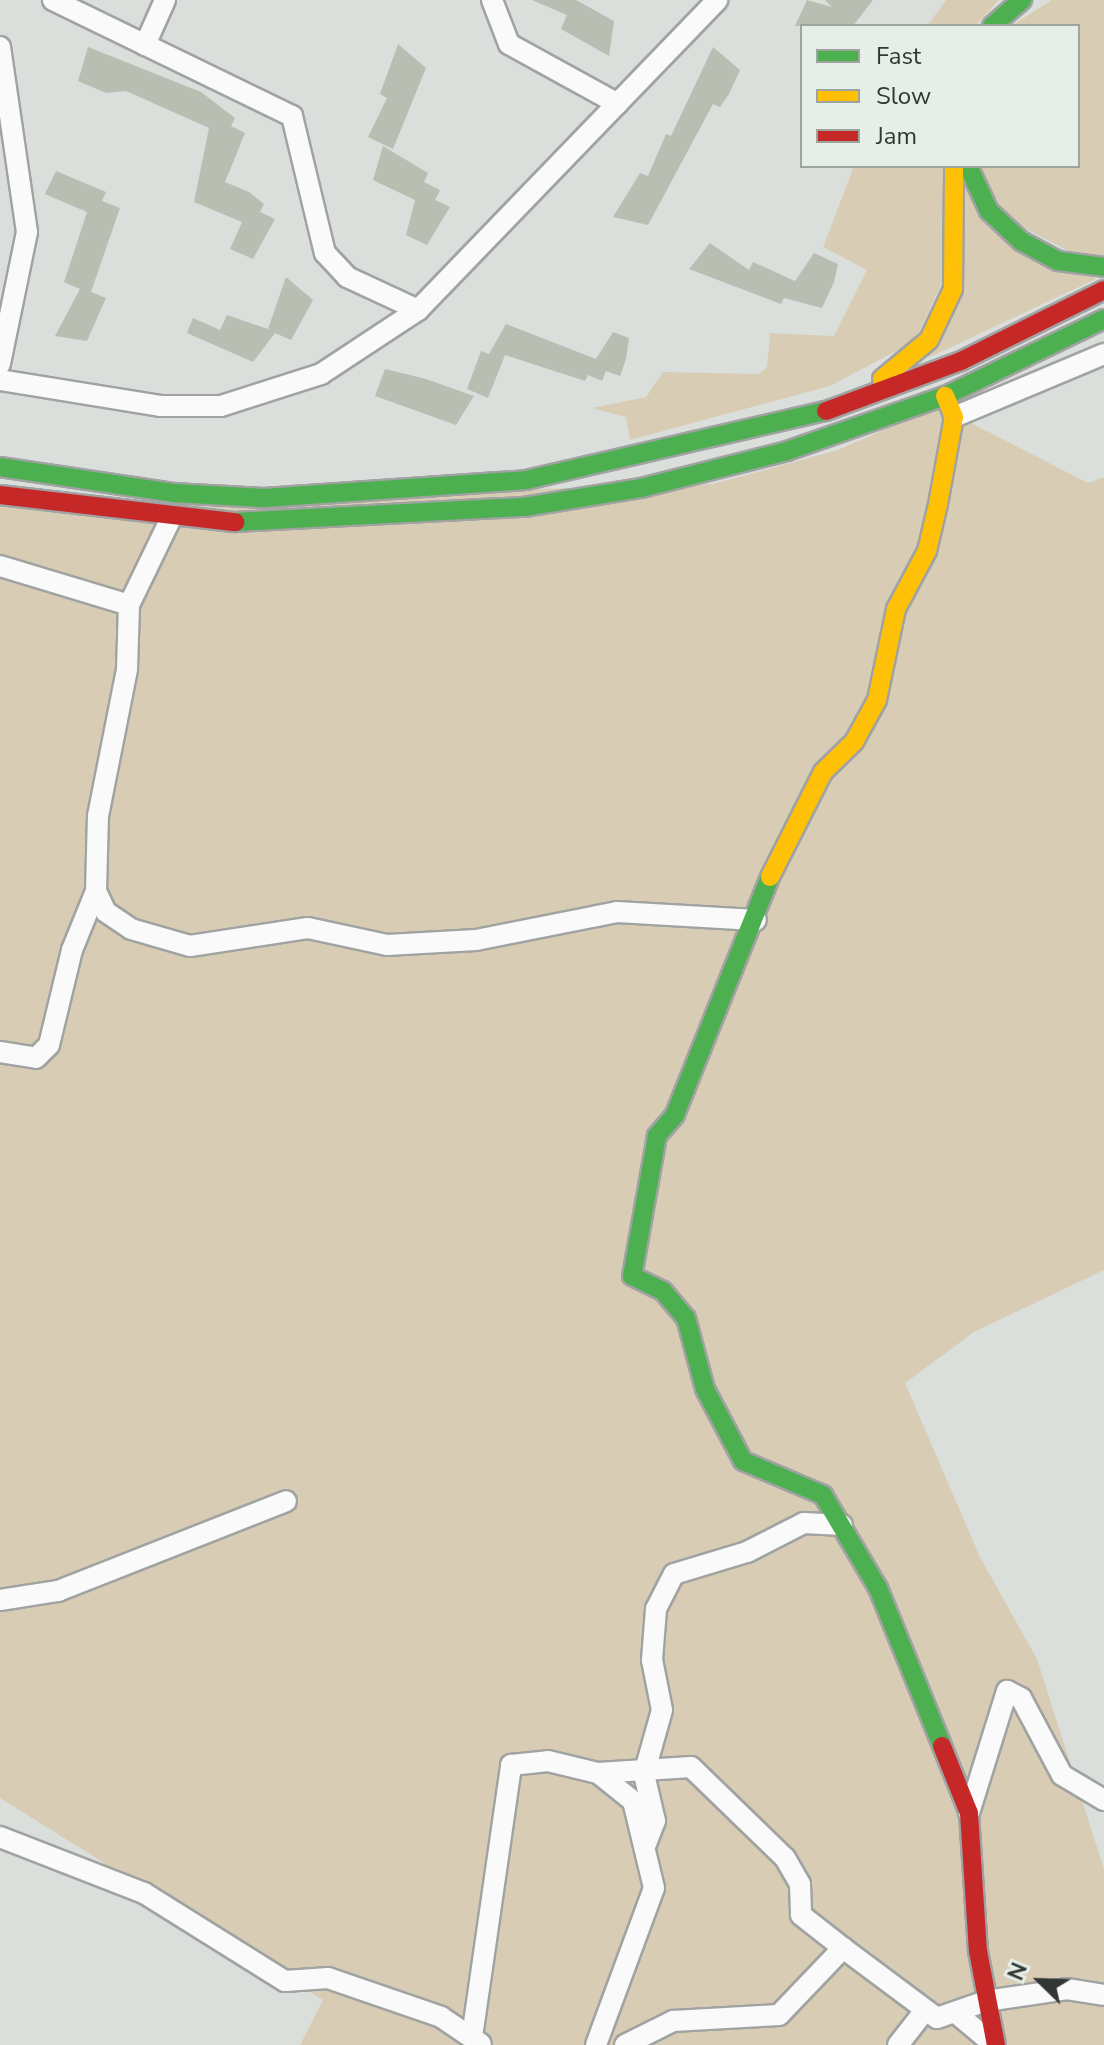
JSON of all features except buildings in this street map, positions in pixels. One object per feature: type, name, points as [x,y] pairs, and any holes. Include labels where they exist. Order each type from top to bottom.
[{"type":"main road","points":[[994,24],[1022,0]]},
{"type":"main road","points":[[814,415],[910,360],[939,325],[957,269],[954,168]]},
{"type":"main road","points":[[969,168],[989,211],[1021,241],[1058,261],[1104,267]]},
{"type":"main road","points":[[0,467],[173,493],[404,493],[638,460],[814,415],[961,361],[1104,290]]},
{"type":"main road","points":[[0,495],[170,520],[399,519],[612,493],[787,451],[945,396],[1104,319]]},
{"type":"main road","points":[[945,396],[954,417],[927,551],[896,609],[877,700],[854,742],[823,772],[785,840],[756,920],[675,1115],[657,1136],[632,1276],[663,1291],[686,1318],[705,1389],[743,1461],[823,1495],[878,1588],[969,1813],[986,2001],[995,2045]]},
{"type":"street","points":[[53,0],[292,116],[325,253],[347,277],[418,310]]},
{"type":"street","points":[[145,45],[165,0]]},
{"type":"street","points":[[492,0],[509,44],[618,104]]},
{"type":"street","points":[[0,380],[160,406],[221,406],[321,374],[418,310],[717,0]]},
{"type":"street","points":[[0,47],[27,232],[0,364]]},
{"type":"street","points":[[954,417],[1104,354]]},
{"type":"street","points":[[0,1052],[45,1052],[96,891],[98,816],[127,669],[129,605],[170,520]]},
{"type":"street","points":[[0,566],[129,605]]},
{"type":"street","points":[[96,891],[106,912],[131,929],[190,946],[308,928],[387,945],[476,940],[617,912],[756,920]]},
{"type":"street","points":[[0,1600],[58,1591],[286,1501]]},
{"type":"street","points":[[646,1844],[655,1821],[644,1774],[662,1710],[652,1660],[656,1609],[674,1574],[747,1552],[804,1523],[842,1525]]},
{"type":"street","points":[[969,1813],[1007,1691],[1021,1698],[1062,1775],[1104,1800]]},
{"type":"street","points":[[0,1837],[144,1893],[285,1981],[328,1978],[441,2017],[477,2041],[511,1765],[548,1761],[598,1773],[644,1774],[691,1767],[785,1858],[800,1884],[801,1915],[843,1948],[862,1956],[923,2013],[937,2018],[986,2001],[1067,1989],[1104,1995]]},
{"type":"street","points":[[596,2045],[654,1888],[646,1844],[633,1801],[598,1773]]},
{"type":"street","points":[[625,2045],[673,2021],[779,2015],[843,1948]]},
{"type":"street","points":[[955,2012],[995,2045]]},
{"type":"street","points":[[898,2045],[923,2013]]},
{"type":"shaded area","points":[[946,0],[999,0],[977,24],[928,24]]},
{"type":"shaded area","points":[[1052,0],[1104,0],[1104,257],[1080,257],[1009,220],[978,168],[1080,168],[1080,24],[1014,24]]},
{"type":"shaded area","points":[[853,168],[943,168],[944,279],[915,341],[830,386],[630,440],[626,417],[592,408],[646,397],[663,372],[759,374],[767,367],[770,333],[834,336],[867,270],[823,247]]},
{"type":"shaded area","points":[[961,181],[973,197],[1096,279],[928,358]]},
{"type":"shaded area","points":[[938,406],[1088,483],[1104,477],[1104,1270],[974,1332],[905,1383],[980,1557],[1037,1659],[1104,1869],[1104,2045],[300,2045],[323,2000],[0,1798],[0,504],[713,484],[838,450]]},
{"type":"traffic: fast","points":[[994,24],[1022,0]]},
{"type":"traffic: fast","points":[[969,168],[989,211],[1021,241],[1058,261],[1104,267]]},
{"type":"traffic: fast","points":[[235,522],[524,507],[641,488],[787,451],[945,396],[1104,319]]},
{"type":"traffic: fast","points":[[0,467],[173,493],[264,498],[526,480],[826,411]]},
{"type":"traffic: fast","points":[[770,877],[675,1115],[657,1136],[632,1276],[663,1291],[686,1318],[705,1389],[743,1461],[823,1495],[878,1588],[942,1746]]},
{"type":"traffic: slow","points":[[882,379],[929,340],[953,289],[954,168]]},
{"type":"traffic: slow","points":[[770,877],[823,772],[854,742],[877,700],[896,609],[927,551],[938,504],[954,417],[945,396]]},
{"type":"traffic: jam","points":[[826,411],[961,361],[1104,290]]},
{"type":"traffic: jam","points":[[0,495],[235,522]]},
{"type":"traffic: jam","points":[[942,1746],[969,1813],[978,1951],[996,2045]]}]
